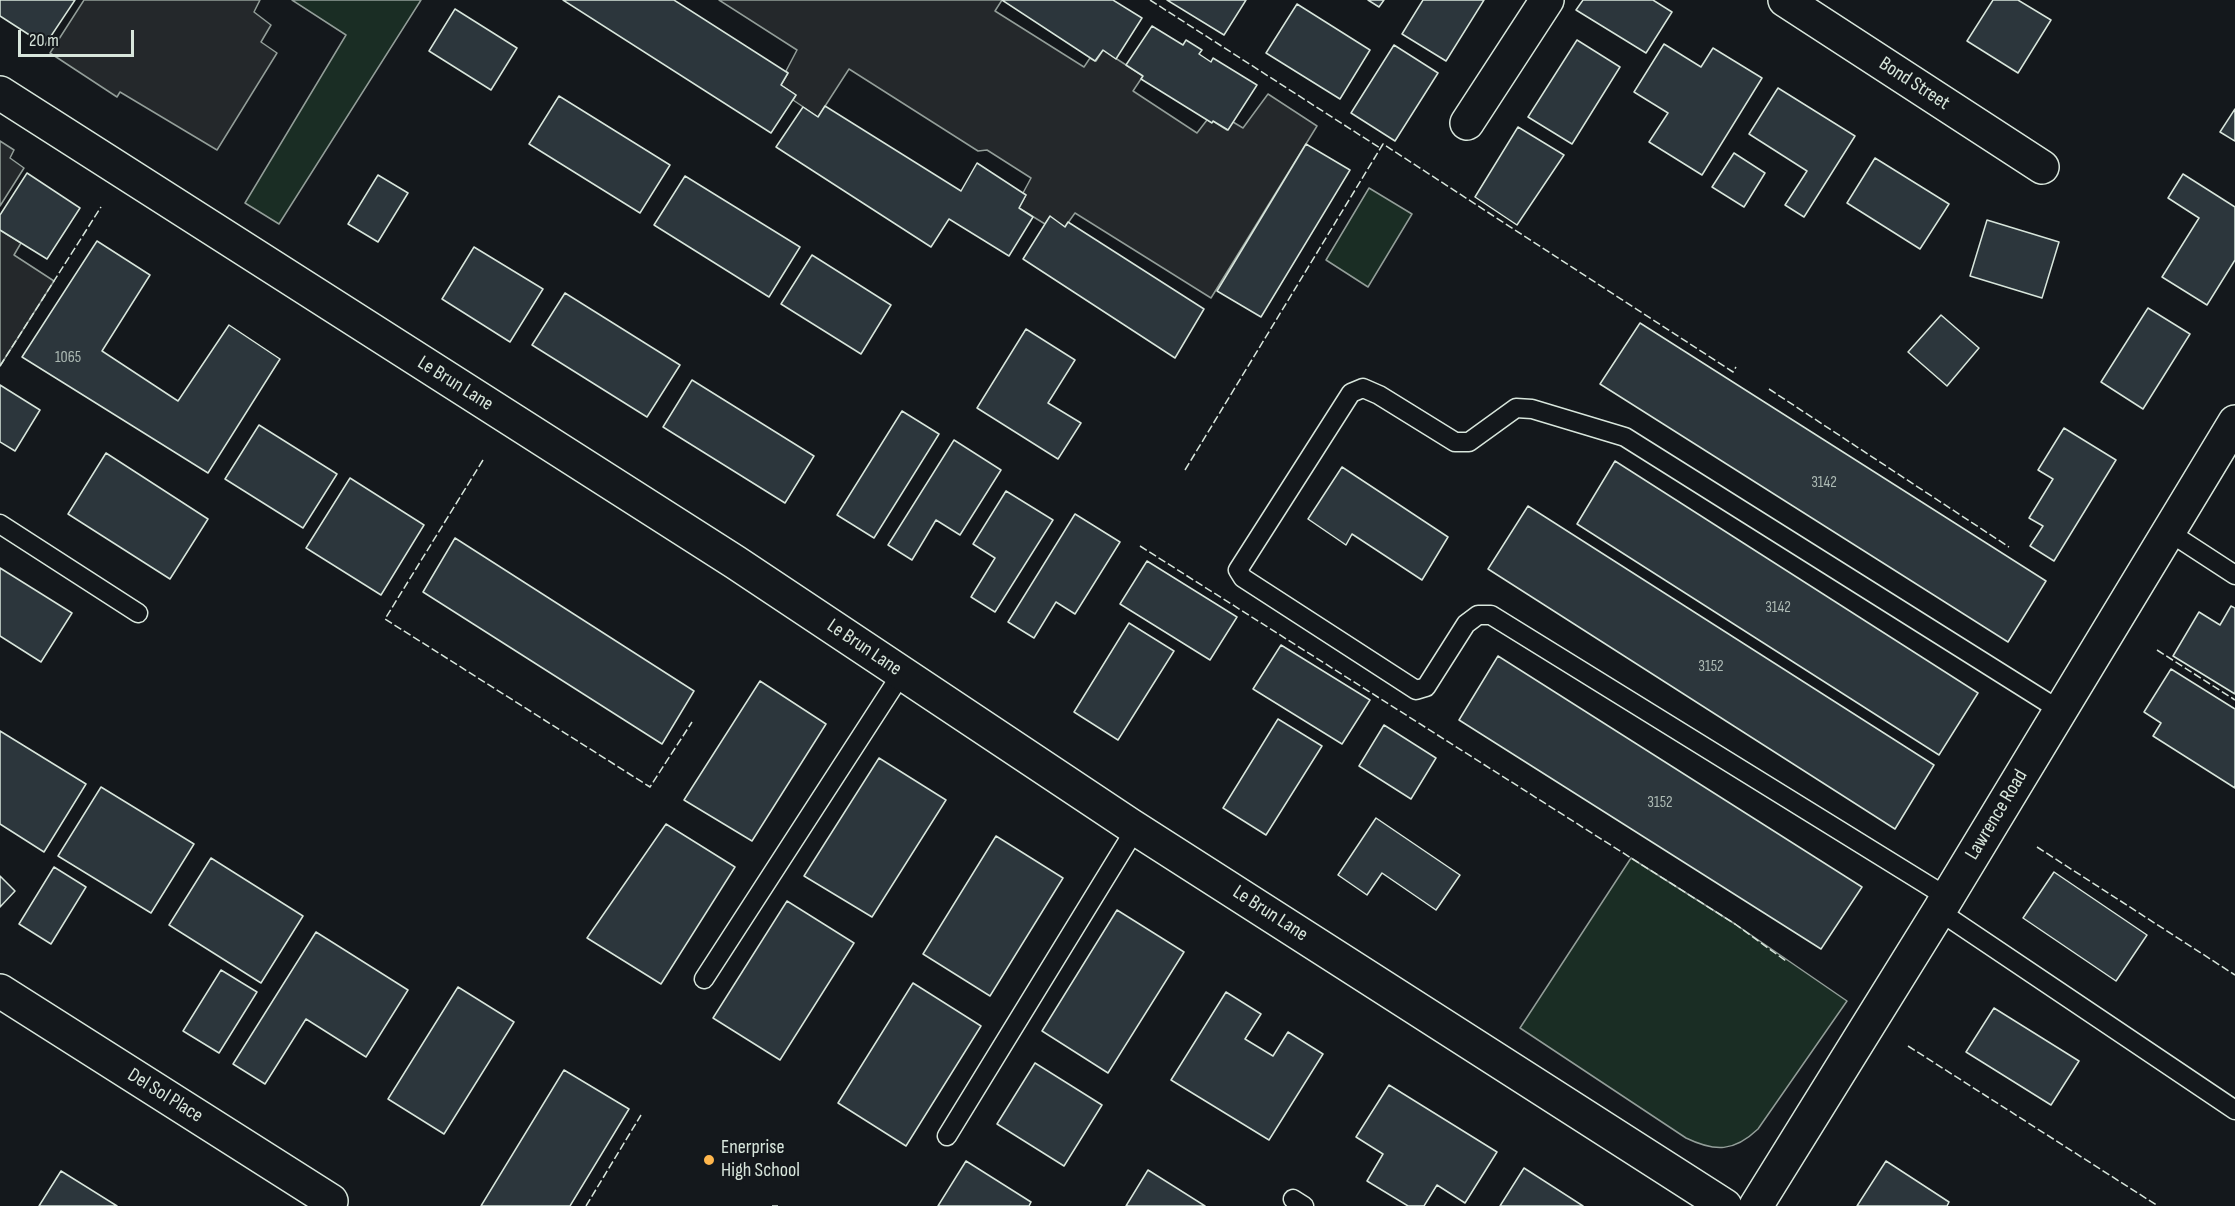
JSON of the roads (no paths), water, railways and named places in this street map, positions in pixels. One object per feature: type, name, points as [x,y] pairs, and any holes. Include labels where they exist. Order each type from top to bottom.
[{"type":"street","points":[[1467,123],[1547,0]]},
{"type":"street","name":"Bond Street","points":[[1785,0],[2042,167]]},
{"type":"street","name":"Le Brun Lane","points":[[0,93],[735,562],[1136,828],[1725,1206]]},
{"type":"street","name":"Lawrence Road","points":[[1756,1206],[2061,711],[2235,422]]},
{"type":"street","name":"Del Sol Place","points":[[0,992],[331,1202]]},
{"type":"lane","points":[[2061,711],[1625,437],[1532,409],[1516,408],[1469,442],[1455,442],[1379,395],[1363,388],[1351,393],[1238,570],[1243,578],[1416,690],[1426,687],[1466,624],[1478,615],[1491,615],[1943,904],[2235,1110]]},
{"type":"lane","points":[[0,524],[138,613]]},
{"type":"lane","points":[[2169,532],[2235,575]]},
{"type":"lane","points":[[704,979],[902,673]]},
{"type":"lane","points":[[947,1136],[1136,828]]},
{"type":"place","name":"Enerprise High School","points":[[709,1160]]}]
